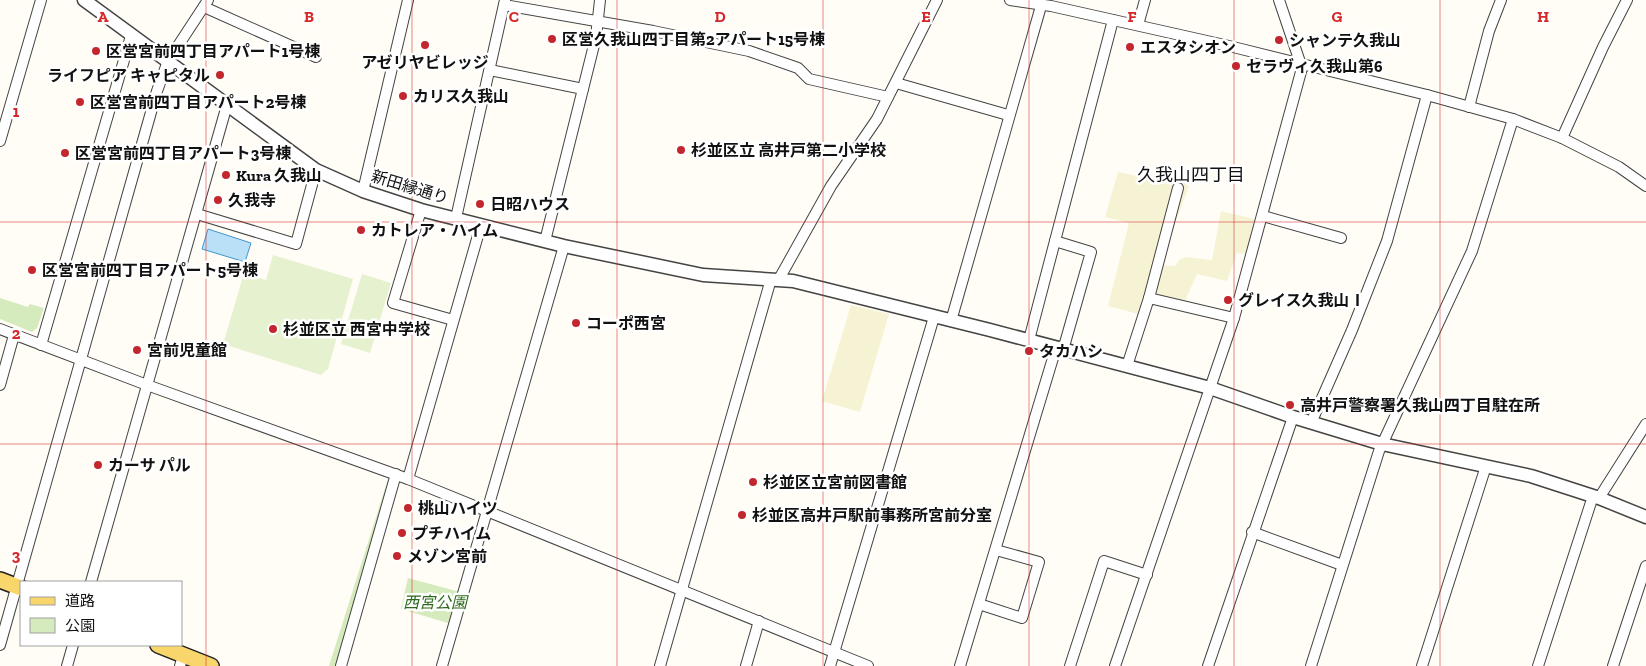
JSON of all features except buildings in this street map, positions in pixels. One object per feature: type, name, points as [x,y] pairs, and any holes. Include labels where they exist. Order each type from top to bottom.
[{"type":"main road","points":[[0,580],[19,587]]},
{"type":"main road","points":[[160,646],[182,660],[212,666]]},
{"type":"street","points":[[0,141],[42,0]]},
{"type":"street","name":"新田縁通り","points":[[84,0],[316,170],[363,191],[421,210],[564,246],[704,275],[775,279],[1029,340],[1210,388],[1311,423],[1382,444],[1530,476],[1596,497],[1646,517]]},
{"type":"street","points":[[363,191],[408,0]]},
{"type":"street","points":[[545,241],[583,89],[598,21],[600,0]]},
{"type":"street","points":[[660,666],[775,279],[831,186],[864,140],[896,83],[937,0]]},
{"type":"street","points":[[1010,0],[1048,4],[1300,63],[1513,119],[1562,138],[1619,167],[1646,186]]},
{"type":"street","points":[[1138,25],[1145,0]]},
{"type":"street","points":[[1115,666],[1234,318],[1298,85],[1302,68],[1279,0]]},
{"type":"street","points":[[1469,107],[1489,31],[1500,0]]},
{"type":"street","points":[[1562,138],[1603,47],[1627,0]]},
{"type":"street","points":[[456,218],[504,3],[749,51],[798,68],[808,79],[888,97]]},
{"type":"street","points":[[21,581],[157,91],[168,61],[206,4],[316,58]]},
{"type":"street","points":[[951,321],[1008,115],[1048,4]]},
{"type":"street","points":[[1029,340],[1113,20]]},
{"type":"street","points":[[41,345],[131,36]]},
{"type":"street","points":[[490,70],[583,89]]},
{"type":"street","points":[[896,83],[1008,115]]},
{"type":"street","points":[[1311,423],[1352,330],[1387,241],[1427,95]]},
{"type":"street","points":[[91,581],[227,105]]},
{"type":"street","points":[[1311,666],[1382,444],[1472,251],[1513,119]]},
{"type":"street","points":[[197,214],[296,244],[316,170]]},
{"type":"street","points":[[1128,366],[1149,298],[1178,188]]},
{"type":"street","points":[[421,210],[394,303],[453,320]]},
{"type":"street","points":[[1263,216],[1341,238]]},
{"type":"street","points":[[408,479],[481,225]]},
{"type":"street","points":[[960,666],[1091,252],[1055,241]]},
{"type":"street","points":[[442,666],[564,246]]},
{"type":"street","points":[[1149,298],[1234,318]]},
{"type":"street","points":[[830,666],[934,317]]},
{"type":"street","points":[[0,329],[147,386],[396,474],[486,512],[585,549],[868,666]]},
{"type":"street","points":[[0,385],[14,335]]},
{"type":"street","points":[[1208,666],[1252,532],[1293,417]]},
{"type":"street","points":[[1538,666],[1596,497],[1646,424]]},
{"type":"street","points":[[1422,666],[1486,466]]},
{"type":"street","points":[[341,666],[396,474]]},
{"type":"street","points":[[1252,532],[1342,565]]},
{"type":"street","points":[[979,604],[1022,618],[1039,562],[996,550]]},
{"type":"street","points":[[1070,666],[1104,561],[1147,575]]},
{"type":"street","points":[[1613,666],[1646,566]]},
{"type":"street","points":[[0,644],[19,587]]},
{"type":"street","points":[[746,666],[759,622]]},
{"type":"street","points":[[67,666],[73,646]]},
{"type":"shaded area","points":[[1118,172],[1152,179],[1167,173],[1189,186],[1160,265],[1175,266],[1180,259],[1186,257],[1212,260],[1221,211],[1254,219],[1246,254],[1237,253],[1227,281],[1197,274],[1184,303],[1146,293],[1138,314],[1108,306],[1129,223],[1105,217]]},
{"type":"shaded area","points":[[851,305],[889,314],[860,412],[822,401]]},
{"type":"green space","points":[[273,255],[353,279],[328,369],[321,375],[223,344],[244,273],[266,280]]},
{"type":"green space","points":[[362,274],[391,283],[370,353],[341,344]]},
{"type":"green space","points":[[0,298],[28,307],[30,304],[44,308],[37,328],[32,332],[0,319]]},
{"type":"green space","points":[[389,476],[392,478],[337,666],[329,666]]},
{"type":"green space","name":"西宮公園","points":[[408,578],[460,592],[451,624],[401,609]]},
{"type":"water","points":[[208,229],[251,243],[245,262],[202,249]]},
{"type":"place","name":"区営久我山四丁目第2アパート15号棟","points":[[552,39]]},
{"type":"place","name":"シャンテ久我山","points":[[1279,40]]},
{"type":"place","name":"アゼリヤビレッジ","points":[[425,45]]},
{"type":"place","name":"エスタシオン","points":[[1130,47]]},
{"type":"place","name":"区営宮前四丁目アパート1号棟","points":[[96,51]]},
{"type":"place","name":"セラヴィ久我山第6","points":[[1236,66]]},
{"type":"place","name":"ライフピア キャピタル","points":[[220,75]]},
{"type":"place","name":"カリス久我山","points":[[403,96]]},
{"type":"place","name":"区営宮前四丁目アパート2号棟","points":[[80,102]]},
{"type":"place","name":"杉並区立 高井戸第二小学校","points":[[681,150]]},
{"type":"place","name":"区営宮前四丁目アパート3号棟","points":[[65,153]]},
{"type":"place","name":"Kura 久我山","points":[[226,175]]},
{"type":"place","name":"久我寺","points":[[218,200]]},
{"type":"place","name":"日昭ハウス","points":[[480,204]]},
{"type":"place","name":"カトレア・ハイム","points":[[361,230]]},
{"type":"place","name":"区営宮前四丁目アパート5号棟","points":[[32,270]]},
{"type":"place","name":"グレイス久我山Ⅰ","points":[[1228,300]]},
{"type":"place","name":"コーポ西宮","points":[[576,323]]},
{"type":"place","name":"杉並区立 西宮中学校","points":[[273,329]]},
{"type":"place","name":"宮前児童館","points":[[137,350]]},
{"type":"place","name":"タカハシ","points":[[1029,351]]},
{"type":"place","name":"高井戸警察署久我山四丁目駐在所","points":[[1290,405]]},
{"type":"place","name":"カーサ パル","points":[[98,465]]},
{"type":"place","name":"杉並区立宮前図書館","points":[[753,482]]},
{"type":"place","name":"桃山ハイツ","points":[[408,508]]},
{"type":"place","name":"杉並区高井戸駅前事務所宮前分室","points":[[742,515]]},
{"type":"place","name":"プチハイム","points":[[402,533]]},
{"type":"place","name":"メゾン宮前","points":[[397,556]]},
{"type":"district","name":"久我山四丁目","points":[[1191,175]]}]
